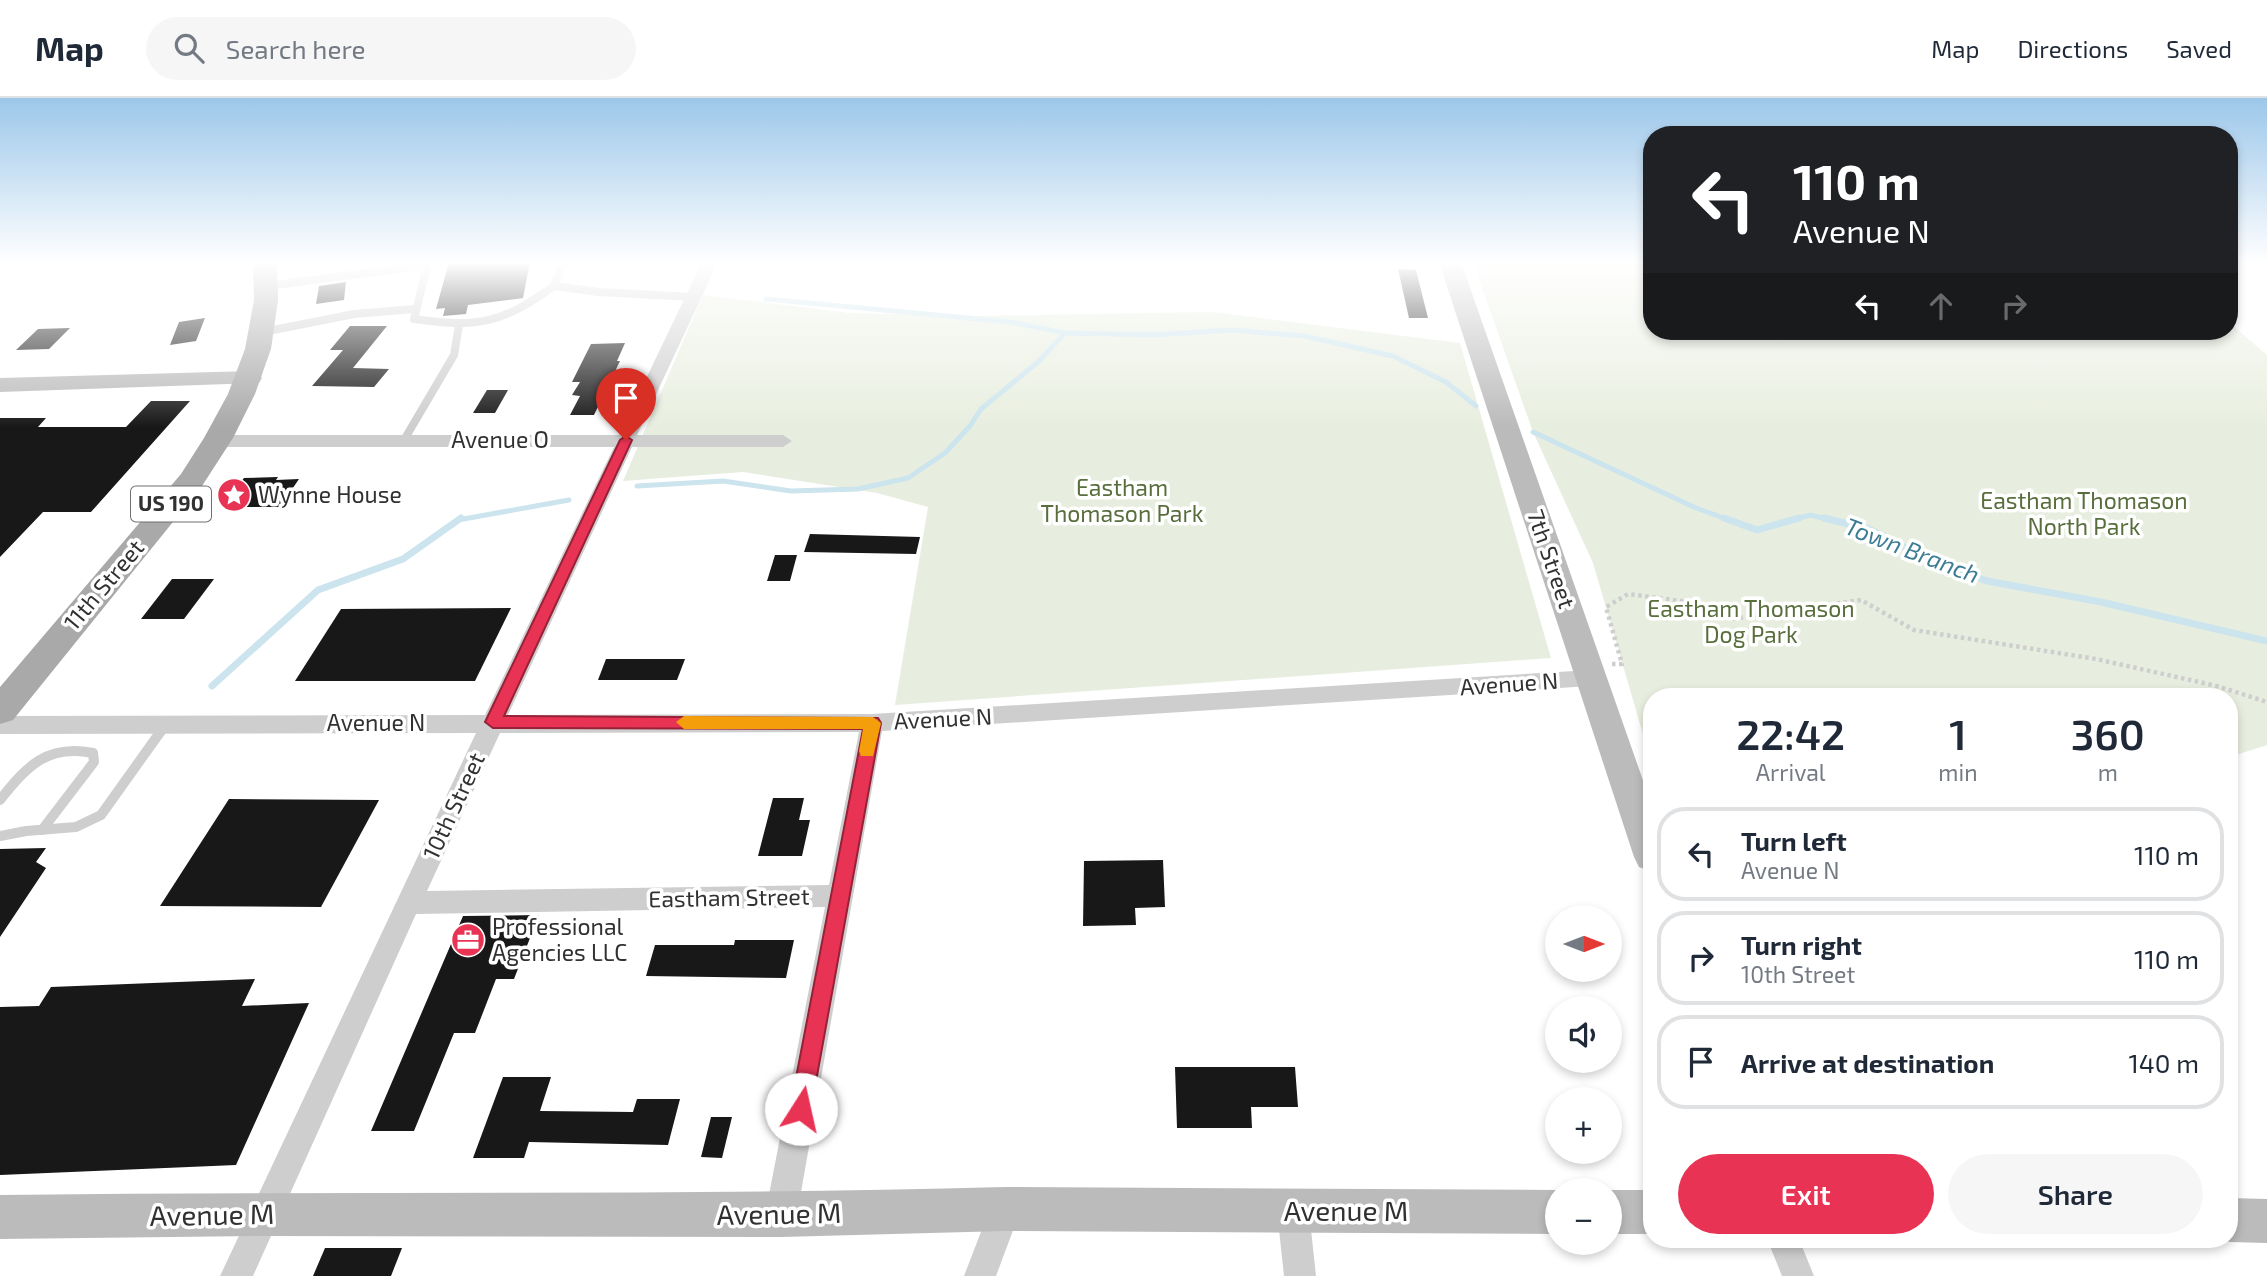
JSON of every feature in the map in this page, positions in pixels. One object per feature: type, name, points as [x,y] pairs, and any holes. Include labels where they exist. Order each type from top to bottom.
[{"type":"main road","name":"11th Street","points":[[0,711],[192,480],[217,441],[250,378],[262,332],[263,317]]},
{"type":"street","name":"10th Street","points":[[236,1276],[684,317]]},
{"type":"street","name":"7th Street","points":[[1469,317],[1643,831]]},
{"type":"street","points":[[0,384],[250,378]]},
{"type":"street","name":"Avenue O","points":[[217,441],[783,441]]},
{"type":"street","name":"Avenue N","points":[[0,725],[873,723],[1588,670]]},
{"type":"street","points":[[781,1215],[873,723]]},
{"type":"street","name":"Eastham Street","points":[[408,903],[840,896]]},
{"type":"street","points":[[980,1276],[1005,1209]]},
{"type":"street","name":"Avenue M","points":[[0,1217],[265,1214],[781,1215],[1005,1209],[1545,1212]]},
{"type":"street","points":[[1293,1211],[1300,1276]]},
{"type":"street","points":[[1622,1212],[1643,1212]]},
{"type":"street","points":[[2238,1220],[2267,1221]]},
{"type":"street","points":[[1787,1248],[1798,1276]]},
{"type":"lane","points":[[262,332],[339,317]]},
{"type":"lane","points":[[414,317],[459,325],[495,317]]},
{"type":"lane","points":[[404,440],[454,355],[459,325]]},
{"type":"lane","points":[[0,836],[13,831],[78,828],[101,815],[166,724]]},
{"type":"lane","points":[[0,800],[26,767],[41,757],[58,752],[93,753],[94,762],[42,830]]},
{"type":"path","points":[[1588,670],[1622,664],[1606,607],[1628,594],[1681,601],[1732,619],[1861,600],[1914,631],[2096,659],[2220,688]]},
{"type":"path","points":[[2238,693],[2267,702]]},
{"type":"green space","name":"Eastham Thomason Park","points":[[694,317],[1253,317],[1460,343],[1551,658],[895,705],[928,507],[877,493],[743,472],[623,481]]},
{"type":"green space","name":"Eastham Thomason North Park","points":[[1492,317],[1643,317],[1643,340],[2238,340],[2238,330],[2267,355],[2267,745],[2238,754],[2238,688],[1643,688],[1643,734],[1593,563],[1533,432]]},
{"type":"building","points":[[205,318],[196,341],[170,345],[179,322]]},
{"type":"building","points":[[350,326],[387,326],[353,368],[389,369],[374,387],[312,386],[343,350],[330,350]]},
{"type":"building","points":[[70,328],[49,349],[16,350],[38,329]]},
{"type":"building","points":[[625,343],[617,361],[620,361],[594,415],[570,415],[580,396],[572,395],[580,382],[572,382],[591,344]]},
{"type":"building","points":[[487,390],[508,390],[495,413],[473,413]]},
{"type":"building","points":[[151,401],[190,401],[91,512],[43,512],[0,557],[0,418],[46,418],[38,427],[126,427]]},
{"type":"building","points":[[278,477],[276,480],[299,479],[280,507],[221,507],[244,478]]},
{"type":"building","points":[[810,534],[920,537],[916,554],[804,552]]},
{"type":"building","points":[[775,555],[797,555],[790,581],[767,581]]},
{"type":"building","points":[[172,579],[214,579],[184,619],[141,619]]},
{"type":"building","points":[[511,608],[475,681],[295,681],[341,609]]},
{"type":"building","points":[[606,659],[685,659],[677,680],[598,680]]},
{"type":"building","points":[[773,798],[804,798],[799,820],[810,820],[802,856],[758,856]]},
{"type":"building","points":[[229,799],[379,800],[321,907],[160,906]]},
{"type":"building","points":[[46,848],[36,862],[46,868],[0,937],[0,849]]},
{"type":"building","points":[[1163,860],[1165,907],[1135,908],[1136,925],[1083,926],[1084,861]]},
{"type":"building","points":[[539,915],[514,979],[496,979],[475,1033],[454,1033],[414,1131],[371,1131],[463,916]]},
{"type":"building","points":[[735,940],[794,940],[786,978],[646,976],[655,945],[734,945]]},
{"type":"building","points":[[255,979],[242,1006],[309,1003],[236,1165],[0,1175],[0,1007],[39,1006],[51,987]]},
{"type":"building","points":[[1175,1067],[1295,1067],[1298,1107],[1251,1107],[1252,1128],[1177,1128]]},
{"type":"building","points":[[503,1077],[551,1077],[540,1111],[633,1112],[637,1099],[680,1099],[668,1145],[529,1142],[524,1158],[473,1158]]},
{"type":"building","points":[[711,1117],[732,1117],[722,1158],[701,1157]]},
{"type":"building","points":[[325,1248],[402,1248],[391,1276],[313,1276]]},
{"type":"waterway","name":"Town Branch","points":[[957,317],[1011,322],[1065,333]]},
{"type":"waterway","name":"Town Branch","points":[[1065,333],[1154,335],[1231,330],[1304,336],[1393,356],[1446,382],[1476,406]]},
{"type":"waterway","points":[[637,486],[723,481],[791,491],[858,489],[908,478],[945,453],[970,426],[981,409],[1038,362],[1065,333]]},
{"type":"waterway","name":"Town Branch","points":[[1533,432],[1696,508],[1729,520]]},
{"type":"waterway","points":[[458,520],[569,500]]},
{"type":"waterway","name":"Town Branch","points":[[1792,520],[1810,515],[1831,520]]},
{"type":"waterway","name":"Town Branch","points":[[1724,518],[1757,530],[1792,520]]},
{"type":"waterway","name":"Town Branch","points":[[1792,520],[1799,518]]},
{"type":"waterway","name":"Town Branch","points":[[1824,518],[1869,529],[1938,564],[1987,581],[2101,602],[2267,641]]},
{"type":"waterway","points":[[212,686],[318,590],[403,559],[458,520]]},
{"type":"slow traffic","points":[[684,722],[873,723],[867,751]]},
{"type":"place","name":"Wynne House","points":[[234,495]]},
{"type":"place","name":"Professional Agencies LLC","points":[[468,940]]},
{"type":"route","points":[[626,440],[493,722],[873,723],[801,1109]]},
{"type":"park label","name":"Eastham Thomason Dog Park","points":[[1751,622]]}]
